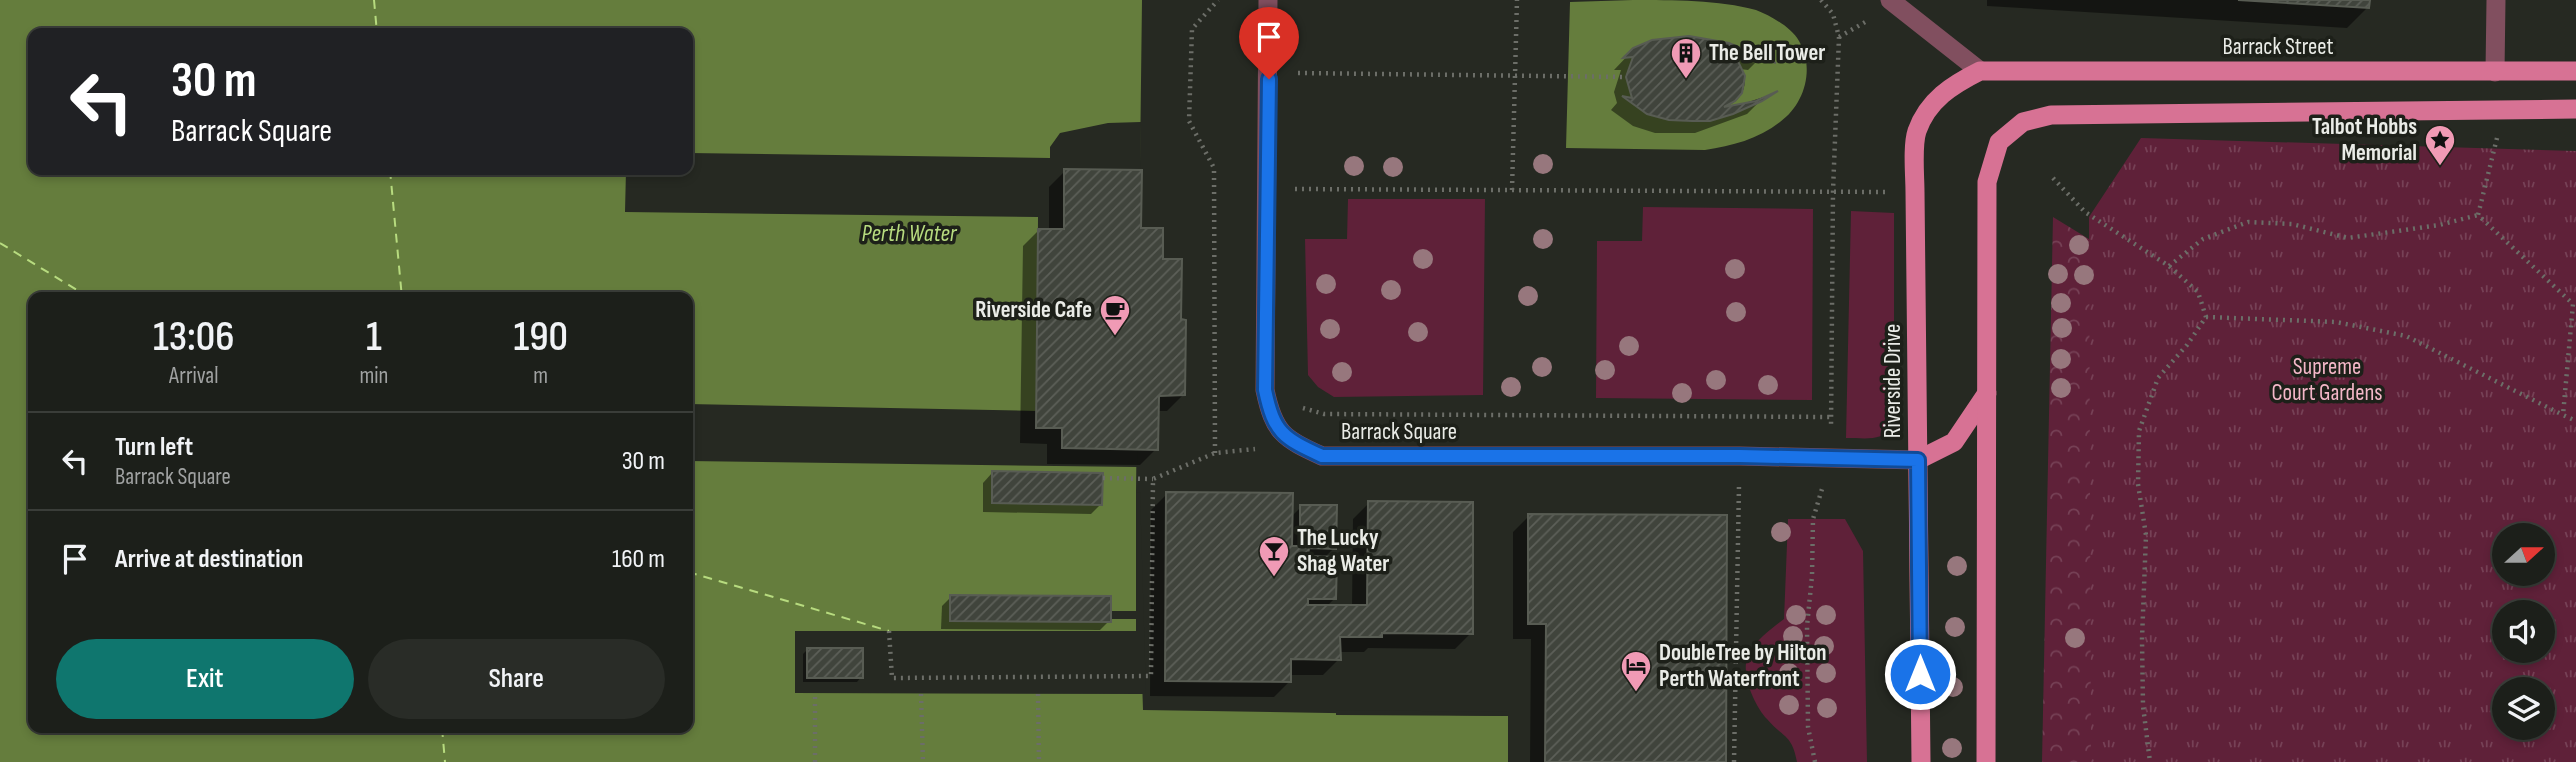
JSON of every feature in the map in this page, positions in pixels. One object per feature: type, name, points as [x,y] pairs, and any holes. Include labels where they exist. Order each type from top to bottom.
[{"type":"main road","name":"Barrack Street","points":[[1980,71],[2576,71]]},
{"type":"main road","name":"Riverside Drive","points":[[1921,762],[1916,133],[1930,106],[1952,85],[1980,71]]},
{"type":"main road","points":[[1986,762],[1987,182],[1999,142],[2023,122],[2051,115],[2576,109]]},
{"type":"main road","points":[[1918,460],[1954,442],[1987,393]]},
{"type":"street","points":[[1268,0],[1265,390],[1270,417],[1284,436]]},
{"type":"street","points":[[1891,0],[1980,71]]},
{"type":"street","points":[[2495,72],[2496,0]]},
{"type":"street","name":"Barrack Square","points":[[1284,436],[1322,456],[1740,456],[1918,460]]},
{"type":"path","points":[[1215,453],[1214,169],[1189,121],[1192,29],[1218,0]]},
{"type":"path","points":[[1512,190],[1517,0]]},
{"type":"path","points":[[1815,762],[1808,727],[1807,639],[1813,519],[1830,457],[1833,191],[1839,37],[1833,13],[1821,0]]},
{"type":"path","points":[[1839,37],[1867,22]]},
{"type":"path","points":[[1292,72],[1626,77]]},
{"type":"path","points":[[2478,215],[2503,110]]},
{"type":"path","points":[[2053,178],[2085,212],[2169,266],[2197,292],[2206,317]]},
{"type":"path","points":[[1291,189],[1894,192]]},
{"type":"path","points":[[2169,266],[2203,239],[2248,222],[2292,224],[2348,238],[2439,225],[2478,215]]},
{"type":"path","points":[[2478,215],[2573,304],[2563,415]]},
{"type":"path","points":[[2206,317],[2336,322],[2406,337],[2576,421]]},
{"type":"path","points":[[2150,762],[2143,706],[2142,639],[2146,535],[2138,484],[2138,431],[2158,379],[2187,345],[2206,317]]},
{"type":"path","points":[[1302,408],[1324,414],[1831,417]]},
{"type":"path","points":[[1103,478],[1153,479],[1215,453],[1258,448],[1284,436]]},
{"type":"path","points":[[1734,762],[1740,456]]},
{"type":"path","points":[[889,631],[891,678],[1151,676],[1153,479]]},
{"type":"path","points":[[815,694],[815,762]]},
{"type":"path","points":[[921,694],[923,762]]},
{"type":"path","points":[[1038,694],[1039,762]]},
{"type":"green space","name":"Supreme Court Gardens","points":[[2141,138],[2576,151],[2576,762],[2091,762],[2089,217]]},
{"type":"green space","points":[[1348,199],[1485,199],[1483,395],[1334,397],[1318,387],[1308,375],[1305,239],[1347,239]]},
{"type":"green space","points":[[1643,207],[1813,209],[1812,400],[1596,398],[1597,241],[1642,241]]},
{"type":"green space","points":[[1851,211],[1894,213],[1894,426],[1884,435],[1873,438],[1846,438]]},
{"type":"green space","points":[[2053,217],[2154,279],[2139,762],[2042,762]]},
{"type":"green space","points":[[1788,519],[1845,519],[1863,551],[1867,762],[1797,762],[1790,741],[1762,713],[1749,688],[1746,660],[1749,653],[1760,638],[1784,619]]},
{"type":"water","name":"Perth Water","points":[[0,0],[1142,0],[1136,492],[1143,710],[1508,716],[1508,762],[0,762]]},
{"type":"water","points":[[1570,2],[1711,2],[1756,10],[1780,22],[1799,41],[1804,51],[1807,74],[1801,96],[1789,114],[1772,128],[1744,141],[1725,146],[1705,150],[1566,148]],"holes":[[[1689,36],[1729,43],[1772,61],[1721,52],[1738,63],[1745,79],[1740,96],[1724,107],[1773,94],[1737,112],[1697,121],[1658,117],[1640,109],[1624,96],[1632,98],[1626,77],[1633,57],[1624,57],[1652,40]]]},
{"type":"pier","points":[[1141,122],[1137,467],[693,461],[693,404],[1037,411],[1038,217],[625,212],[626,175],[693,175],[693,153],[1050,158],[1050,147],[1060,133],[1108,123]]},
{"type":"pier","points":[[1140,492],[1146,694],[795,693],[795,631],[1136,631],[1136,619],[1111,619],[1111,622],[950,621],[950,595],[1111,596],[1111,611],[1136,611],[1136,493]]},
{"type":"pier","points":[[1336,710],[1508,712],[1508,716],[1336,715]]},
{"type":"building","points":[[2238,0],[2370,0],[2369,8]]},
{"type":"building","name":"The Bell Tower","points":[[1689,36],[1729,43],[1776,63],[1755,56],[1721,52],[1730,54],[1738,61],[1745,76],[1742,93],[1724,107],[1756,101],[1778,91],[1733,114],[1710,121],[1669,120],[1647,114],[1622,96],[1632,98],[1626,77],[1633,57],[1623,58],[1633,48],[1652,40]]},
{"type":"building","points":[[1064,169],[1142,170],[1141,228],[1163,228],[1163,259],[1182,259],[1181,319],[1186,320],[1185,395],[1159,396],[1158,450],[1062,448],[1062,428],[1036,428],[1038,229],[1064,229]]},
{"type":"building","points":[[992,471],[1103,473],[1102,505],[992,503]]},
{"type":"building","points":[[1166,492],[1293,493],[1292,546],[1300,546],[1300,505],[1337,505],[1336,549],[1309,548],[1308,556],[1337,557],[1336,599],[1308,599],[1308,605],[1367,605],[1368,501],[1473,502],[1473,634],[1382,633],[1382,637],[1340,637],[1341,660],[1291,659],[1291,682],[1165,681]]},
{"type":"building","name":"DoubleTree by Hilton Perth Waterfront","points":[[1528,514],[1727,515],[1726,762],[1545,762],[1546,624],[1528,624]]},
{"type":"building","points":[[950,595],[1111,596],[1111,622],[950,621]]},
{"type":"building","points":[[807,648],[863,648],[863,678],[807,678]]},
{"type":"ferry route","points":[[374,0],[377,28]]},
{"type":"ferry route","points":[[390,175],[401,292]]},
{"type":"ferry route","points":[[0,243],[80,292]]},
{"type":"ferry route","points":[[693,573],[889,631]]},
{"type":"ferry route","points":[[442,733],[445,762]]},
{"type":"place","name":"The Bell Tower","points":[[1686,80]]},
{"type":"place","name":"Talbot Hobbs Memorial","points":[[2440,167]]},
{"type":"place","name":"Riverside Cafe","points":[[1115,337]]},
{"type":"place","name":"The Lucky Shag Water","points":[[1274,578]]},
{"type":"place","name":"DoubleTree by Hilton Perth Waterfront","points":[[1636,693]]},
{"type":"route","points":[[1269,79],[1265,390],[1270,417],[1284,436],[1322,456],[1740,456],[1918,460],[1920,674]]}]
